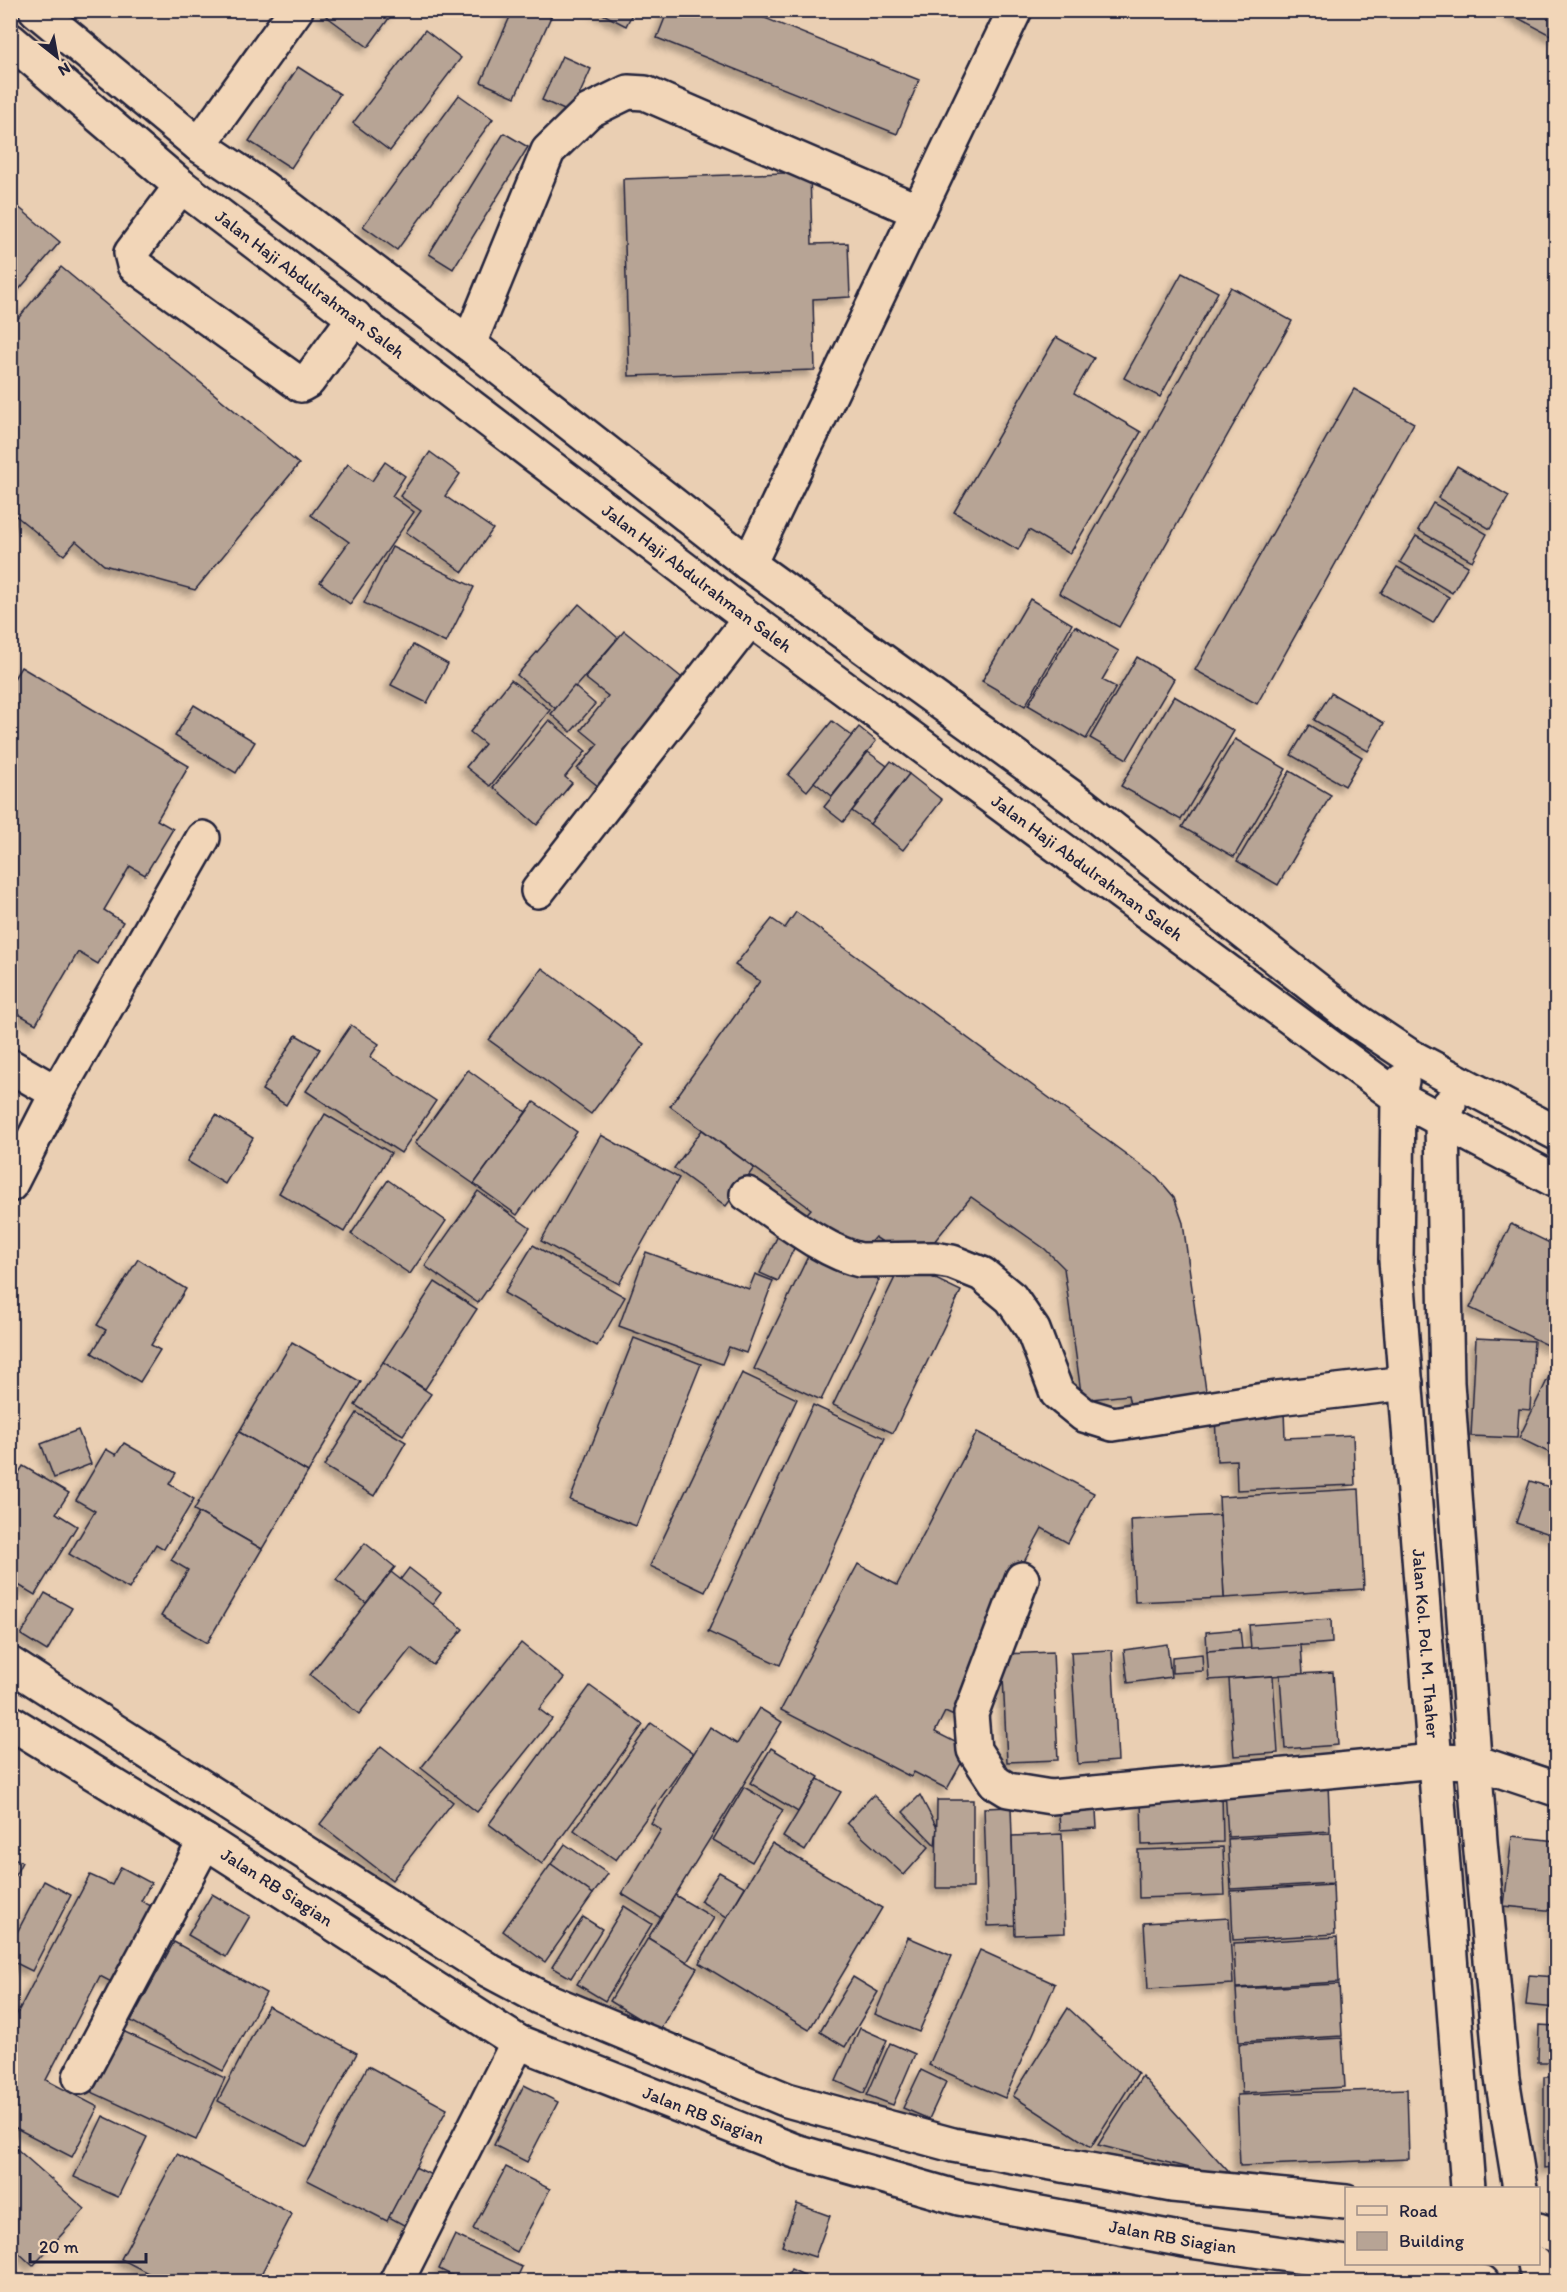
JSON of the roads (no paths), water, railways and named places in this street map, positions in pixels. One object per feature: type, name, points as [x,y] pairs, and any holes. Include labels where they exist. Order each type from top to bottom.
[{"type":"main road","points":[[36,10],[199,145],[261,187],[469,344],[750,564],[1081,804],[1354,1019],[1408,1055],[1557,1133]]},
{"type":"main road","points":[[199,145],[296,10]]},
{"type":"main road","points":[[750,564],[1015,10]]},
{"type":"main road","name":"Jalan Haji Abdulrahman Saleh","points":[[10,40],[181,186],[608,512],[1398,1097],[1557,1181]]},
{"type":"main road","points":[[469,344],[548,151],[590,111],[628,92],[645,93],[918,211]]},
{"type":"main road","points":[[181,186],[131,253],[134,265],[301,385],[308,381],[355,317]]},
{"type":"main road","points":[[608,512],[632,472]]},
{"type":"main road","points":[[538,891],[750,619]]},
{"type":"main road","points":[[10,1185],[57,1093],[203,838]]},
{"type":"main road","name":"Jalan Kol. Pol. M. Thaher","points":[[1408,1055],[1398,1097],[1396,1260],[1468,2187]]},
{"type":"main road","points":[[10,1066],[57,1093]]},
{"type":"main road","points":[[1458,1080],[1442,1122],[1447,1383],[1475,1762],[1502,2078],[1520,2187]]},
{"type":"main road","points":[[747,1194],[829,1249],[848,1257],[860,1260],[934,1259],[952,1262],[982,1274],[1011,1298],[1033,1330],[1057,1393],[1084,1414],[1113,1424],[1277,1398],[1406,1383]]},
{"type":"main road","points":[[1022,1580],[971,1714],[974,1750],[995,1782],[1008,1790],[1051,1797],[1434,1761],[1475,1762],[1557,1788]]},
{"type":"main road","points":[[10,1664],[490,1971],[539,1997],[787,2100],[964,2147],[1172,2185],[1345,2202]]},
{"type":"main road","name":"Jalan RB Siagian","points":[[10,1722],[205,1840],[518,2042],[795,2151],[959,2198],[1190,2241],[1345,2263]]},
{"type":"main road","points":[[80,2077],[205,1840]]},
{"type":"main road","points":[[396,2282],[518,2042]]},
{"type":"main road","points":[[1540,2230],[1557,2236]]},
{"type":"main road","name":"Jalan RB Siagian","points":[[1361,2265],[1482,2282]]},
{"type":"main road","points":[[1489,2265],[1496,2282]]},
{"type":"main road","points":[[1535,2265],[1539,2282]]}]
